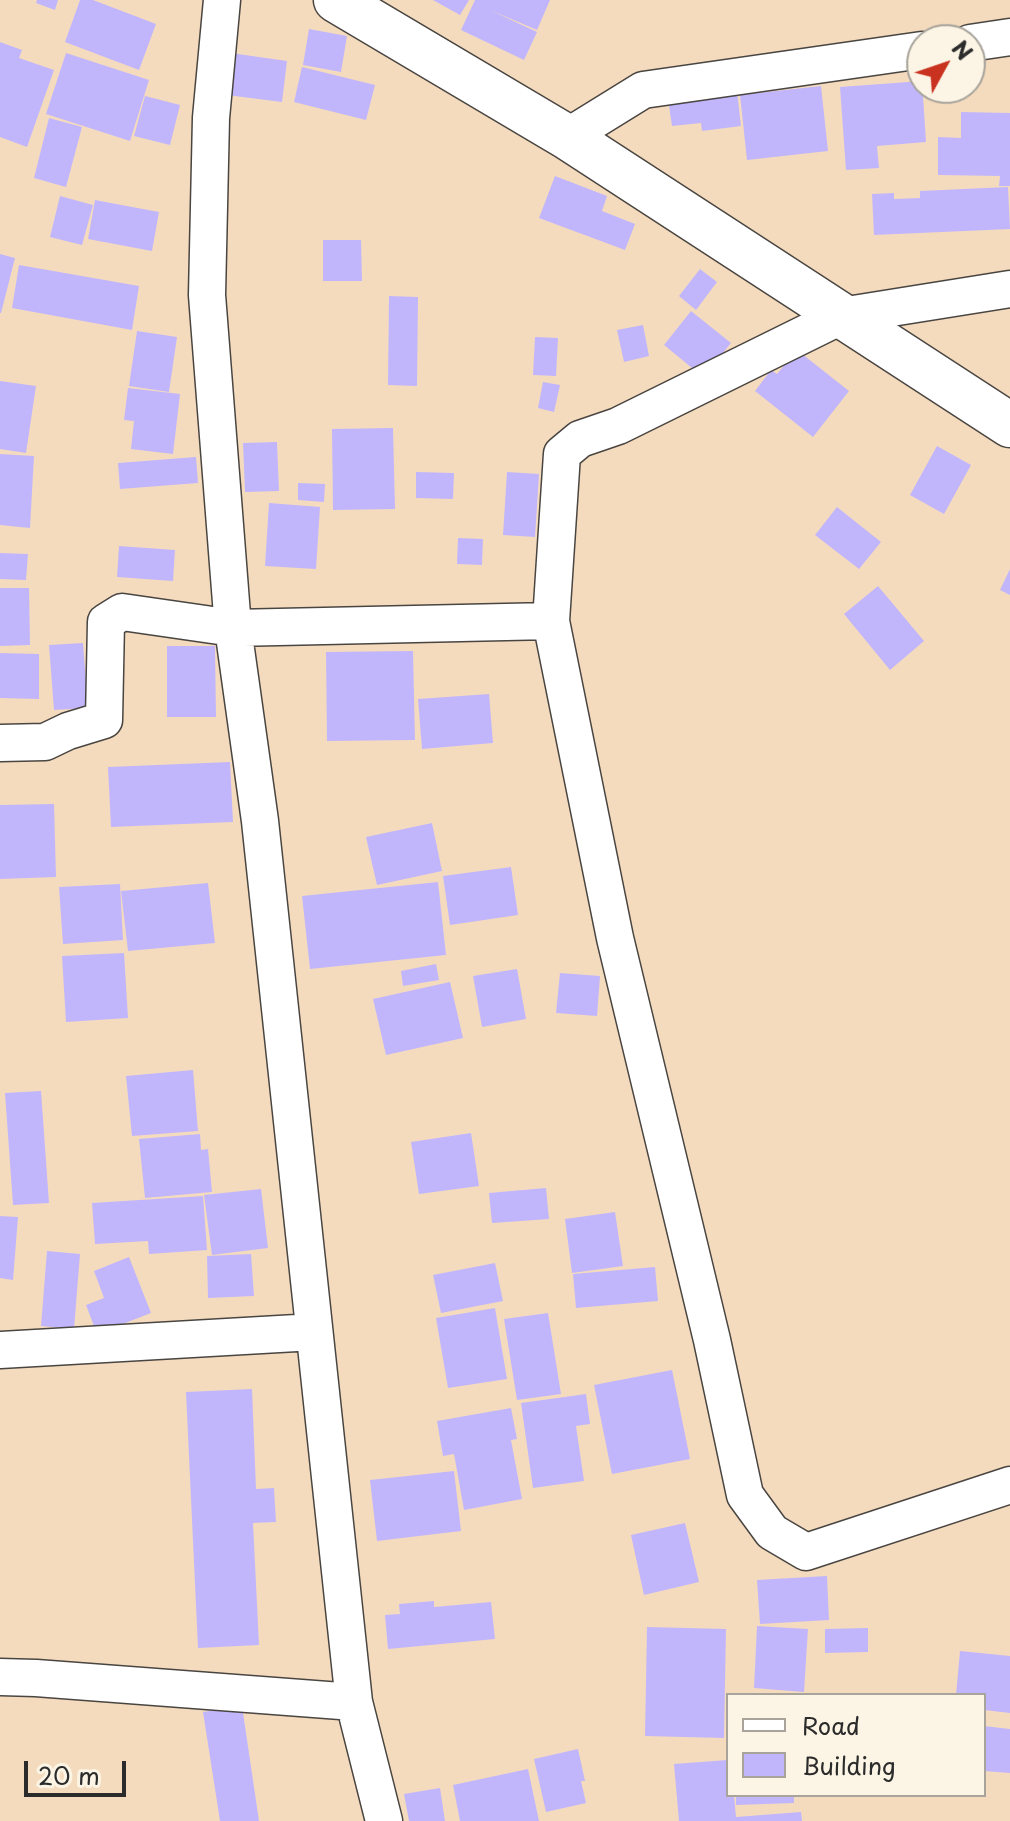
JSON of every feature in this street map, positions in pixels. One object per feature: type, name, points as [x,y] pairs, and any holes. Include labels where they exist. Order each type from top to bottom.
[{"type":"street","points":[[222,0],[211,118],[207,295],[233,628],[260,821],[354,1702],[384,1821]]},
{"type":"street","points":[[336,0],[567,137],[1010,425]]},
{"type":"street","points":[[986,41],[1010,37]]},
{"type":"street","points":[[567,137],[643,90],[906,52]]},
{"type":"street","points":[[1010,289],[841,316],[618,426],[580,439],[562,454],[551,621],[615,938],[712,1340],[745,1495],[772,1532],[806,1552],[1010,1485]]},
{"type":"street","points":[[0,743],[45,742],[104,720],[106,622],[122,612],[233,628],[551,621]]},
{"type":"street","points":[[0,1350],[314,1332]]},
{"type":"street","points":[[0,1677],[354,1702]]},
{"type":"building","points":[[37,0],[58,0],[55,10],[36,3]]},
{"type":"building","points":[[80,0],[93,0],[156,24],[139,70],[65,42]]},
{"type":"building","points":[[433,0],[469,0],[460,15]]},
{"type":"building","points":[[475,0],[550,0],[537,30],[490,10],[537,32],[524,60],[461,30]]},
{"type":"building","points":[[309,29],[347,36],[341,72],[303,65]]},
{"type":"building","points":[[0,42],[22,50],[19,58],[54,70],[27,147],[0,137]]},
{"type":"building","points":[[224,52],[287,61],[282,102],[219,94]]},
{"type":"building","points":[[66,53],[149,80],[130,141],[46,114]]},
{"type":"building","points":[[302,67],[375,85],[366,120],[294,102]]},
{"type":"building","points":[[906,82],[906,104],[924,104],[926,142],[877,146],[879,168],[846,170],[840,87]]},
{"type":"building","points":[[821,86],[828,151],[747,160],[740,95]]},
{"type":"building","points":[[737,91],[741,126],[702,131],[701,123],[672,126],[668,99]]},
{"type":"building","points":[[145,96],[180,105],[170,145],[134,136]]},
{"type":"building","points":[[961,112],[1010,113],[1010,186],[999,186],[1000,176],[938,175],[938,137],[961,138]]},
{"type":"building","points":[[49,118],[82,127],[66,187],[34,178]]},
{"type":"building","points":[[555,176],[607,196],[602,211],[635,224],[625,250],[539,218]]},
{"type":"building","points":[[1008,187],[1010,229],[874,235],[872,194],[894,193],[894,199],[920,198],[920,191]]},
{"type":"building","points":[[60,196],[93,205],[82,245],[50,237]]},
{"type":"building","points":[[95,200],[159,212],[152,251],[88,239]]},
{"type":"building","points":[[323,240],[361,240],[362,281],[323,281]]},
{"type":"building","points":[[0,254],[15,258],[1,313],[0,313]]},
{"type":"building","points":[[19,265],[139,286],[132,330],[12,308]]},
{"type":"building","points":[[700,269],[717,282],[696,310],[679,296]]},
{"type":"building","points":[[389,296],[418,297],[417,386],[388,385]]},
{"type":"building","points":[[691,311],[731,343],[703,377],[664,345]]},
{"type":"building","points":[[643,325],[649,356],[624,362],[617,330]]},
{"type":"building","points":[[137,331],[177,337],[169,392],[129,386]]},
{"type":"building","points":[[535,337],[558,338],[556,376],[533,375]]},
{"type":"building","points":[[797,350],[849,391],[813,437],[755,391],[771,370],[777,374]]},
{"type":"building","points":[[0,381],[36,386],[26,453],[0,449]]},
{"type":"building","points":[[543,382],[560,385],[554,412],[538,408]]},
{"type":"building","points":[[128,388],[180,394],[173,454],[131,449],[134,421],[124,420]]},
{"type":"building","points":[[393,428],[395,509],[333,510],[332,429]]},
{"type":"building","points":[[277,442],[279,491],[245,492],[243,443]]},
{"type":"building","points":[[937,446],[971,465],[944,514],[910,495]]},
{"type":"building","points":[[0,454],[34,456],[30,528],[0,525]]},
{"type":"building","points":[[196,457],[198,483],[120,489],[118,463]]},
{"type":"building","points":[[416,472],[454,473],[453,499],[416,498]]},
{"type":"building","points":[[507,472],[539,474],[535,537],[503,535]]},
{"type":"building","points":[[298,483],[325,484],[324,502],[298,500]]},
{"type":"building","points":[[269,503],[320,507],[316,569],[265,566]]},
{"type":"building","points":[[837,507],[881,542],[859,569],[815,535]]},
{"type":"building","points":[[458,538],[483,539],[482,565],[457,564]]},
{"type":"building","points":[[119,546],[175,550],[173,581],[117,577]]},
{"type":"building","points":[[0,553],[28,554],[26,580],[0,579]]},
{"type":"building","points":[[1010,569],[1010,595],[1000,590]]},
{"type":"building","points":[[878,586],[924,641],[890,670],[844,614]]},
{"type":"building","points":[[0,588],[29,588],[30,645],[0,646]]},
{"type":"building","points":[[83,643],[88,708],[54,710],[49,645]]},
{"type":"building","points":[[167,646],[215,646],[216,717],[167,717]]},
{"type":"building","points":[[413,651],[415,740],[327,741],[326,652]]},
{"type":"building","points":[[0,653],[39,654],[39,699],[0,698]]},
{"type":"building","points":[[489,694],[493,743],[422,749],[418,699]]},
{"type":"building","points":[[230,762],[233,822],[111,827],[108,767]]},
{"type":"building","points":[[54,804],[56,877],[0,879],[0,805]]},
{"type":"building","points":[[432,823],[442,871],[377,885],[366,837]]},
{"type":"building","points":[[511,867],[518,915],[450,925],[443,876]]},
{"type":"building","points":[[438,882],[446,955],[310,969],[302,896]]},
{"type":"building","points":[[208,883],[215,943],[128,951],[121,891]]},
{"type":"building","points":[[120,884],[123,940],[63,944],[59,887]]},
{"type":"building","points":[[124,953],[128,1018],[66,1022],[62,956]]},
{"type":"building","points":[[436,964],[439,980],[403,986],[401,971]]},
{"type":"building","points":[[517,969],[526,1019],[482,1027],[473,976]]},
{"type":"building","points":[[560,973],[600,976],[597,1016],[556,1013]]},
{"type":"building","points":[[450,982],[463,1038],[386,1055],[373,999]]},
{"type":"building","points":[[193,1070],[198,1131],[132,1136],[126,1076]]},
{"type":"building","points":[[41,1091],[49,1203],[13,1205],[5,1093]]},
{"type":"building","points":[[471,1133],[479,1186],[419,1194],[411,1142]]},
{"type":"building","points":[[200,1134],[201,1150],[208,1149],[212,1192],[145,1198],[139,1139]]},
{"type":"building","points":[[546,1188],[549,1219],[492,1223],[489,1193]]},
{"type":"building","points":[[261,1189],[268,1248],[212,1255],[204,1195]]},
{"type":"building","points":[[203,1196],[207,1250],[149,1254],[148,1241],[95,1244],[92,1203]]},
{"type":"building","points":[[615,1212],[623,1266],[572,1273],[565,1219]]},
{"type":"building","points":[[0,1216],[18,1217],[13,1280],[0,1278]]},
{"type":"building","points":[[47,1251],[80,1254],[74,1329],[41,1326]]},
{"type":"building","points":[[251,1254],[254,1296],[208,1298],[207,1256]]},
{"type":"building","points":[[129,1257],[151,1313],[97,1334],[86,1305],[104,1298],[94,1271]]},
{"type":"building","points":[[495,1263],[503,1301],[441,1313],[433,1275]]},
{"type":"building","points":[[655,1267],[658,1301],[576,1308],[573,1274]]},
{"type":"building","points":[[495,1308],[507,1379],[448,1388],[436,1318]]},
{"type":"building","points":[[548,1313],[561,1394],[517,1400],[504,1319]]},
{"type":"building","points":[[672,1370],[690,1459],[612,1474],[594,1385]]},
{"type":"building","points":[[252,1389],[256,1489],[274,1488],[276,1522],[253,1523],[259,1645],[198,1648],[186,1392]]},
{"type":"building","points":[[586,1394],[590,1424],[576,1426],[584,1481],[533,1488],[521,1403]]},
{"type":"building","points":[[511,1408],[517,1439],[511,1440],[522,1499],[464,1510],[454,1454],[443,1456],[437,1421]]},
{"type":"building","points":[[454,1471],[461,1531],[377,1541],[370,1480]]},
{"type":"building","points":[[685,1523],[699,1582],[644,1595],[631,1535]]},
{"type":"building","points":[[827,1576],[829,1620],[760,1624],[757,1580]]},
{"type":"building","points":[[434,1601],[434,1607],[491,1602],[495,1639],[388,1649],[385,1615],[400,1614],[399,1604]]},
{"type":"building","points":[[757,1626],[808,1629],[804,1692],[754,1688]]},
{"type":"building","points":[[647,1627],[726,1629],[724,1738],[645,1736]]},
{"type":"building","points":[[868,1628],[868,1652],[825,1653],[825,1629]]},
{"type":"building","points":[[960,1651],[1010,1656],[1010,1713],[986,1710],[986,1693],[956,1693]]},
{"type":"building","points":[[242,1706],[259,1821],[220,1821],[203,1712]]},
{"type":"building","points":[[986,1726],[1010,1729],[1010,1773],[986,1771]]},
{"type":"building","points":[[578,1749],[586,1803],[546,1812],[534,1759]]},
{"type":"building","points":[[726,1760],[726,1797],[734,1797],[736,1817],[801,1812],[802,1821],[679,1821],[674,1764]]},
{"type":"building","points":[[528,1769],[539,1821],[460,1821],[453,1785]]},
{"type":"building","points":[[440,1788],[445,1821],[409,1821],[404,1794]]},
{"type":"building","points":[[736,1797],[794,1797],[794,1803],[736,1805]]}]
